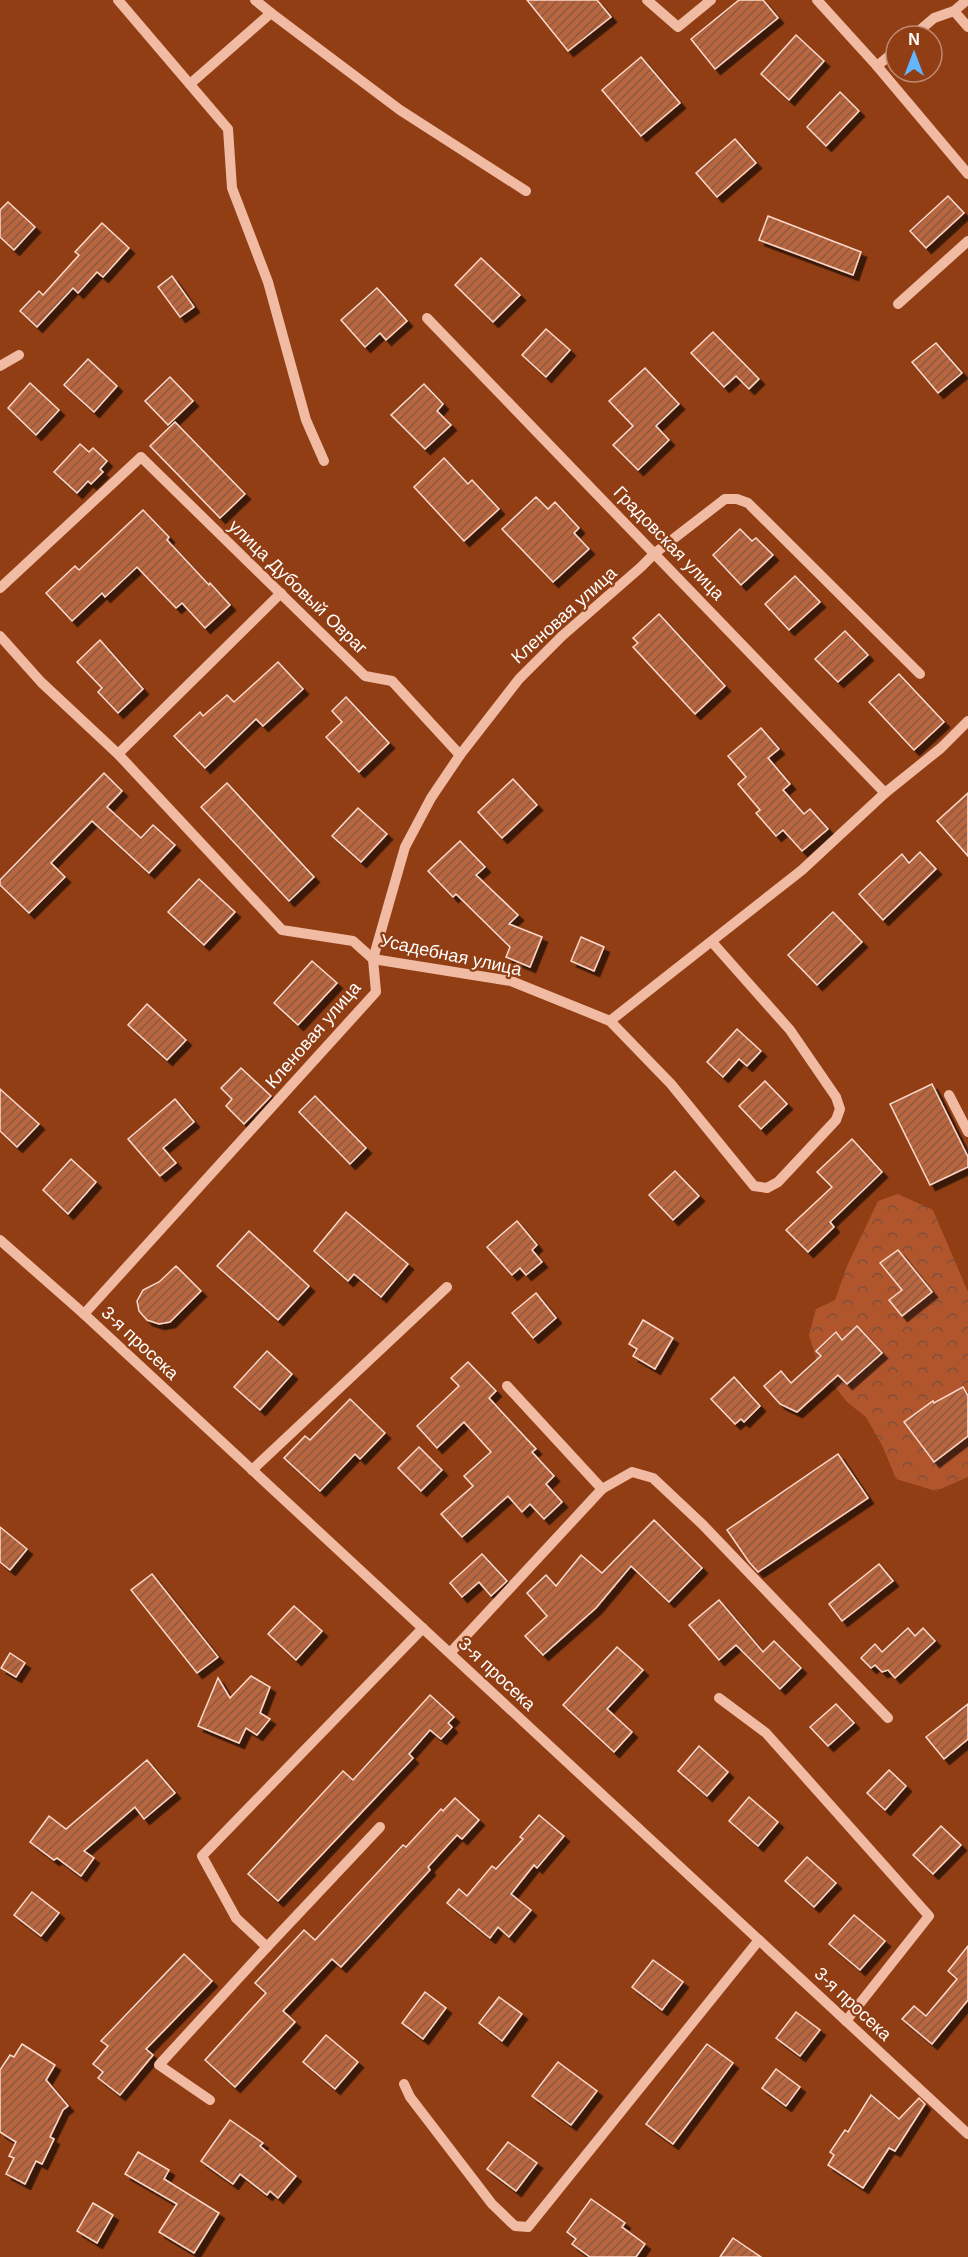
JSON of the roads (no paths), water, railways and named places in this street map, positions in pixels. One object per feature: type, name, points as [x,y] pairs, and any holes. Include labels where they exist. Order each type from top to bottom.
[{"type":"street","points":[[118,0],[228,129],[232,188],[268,282],[306,420],[324,461]]},
{"type":"street","points":[[255,0],[400,110],[526,191]]},
{"type":"street","points":[[647,0],[678,27],[711,0]]},
{"type":"street","points":[[817,0],[877,66],[968,174]]},
{"type":"street","points":[[927,24],[934,18],[954,11],[967,0]]},
{"type":"street","points":[[954,11],[968,27]]},
{"type":"street","points":[[189,84],[271,13]]},
{"type":"street","points":[[877,66],[884,60]]},
{"type":"street","points":[[898,304],[968,241]]},
{"type":"street","name":"Градовская улица","points":[[427,318],[885,793]]},
{"type":"street","points":[[0,366],[19,355]]},
{"type":"street","name":"улица Дубовый Овраг","points":[[0,588],[141,457],[365,676],[392,681],[460,755]]},
{"type":"street","name":"Кленовая улица","points":[[84,1314],[376,992],[373,959],[405,847],[431,798],[460,755],[519,679],[562,636],[655,552],[725,499],[737,499],[748,503],[920,674]]},
{"type":"street","points":[[118,754],[281,593]]},
{"type":"street","name":"Усадебная улица","points":[[0,636],[41,682],[118,754],[282,930],[353,941],[373,959],[511,981],[610,1022],[671,1084],[754,1186],[767,1188],[778,1182],[836,1120],[840,1109],[836,1097],[790,1030],[712,942]]},
{"type":"street","points":[[610,1022],[802,870],[885,793],[941,748],[968,721]]},
{"type":"street","points":[[949,1095],[968,1132]]},
{"type":"street","name":"3-я просека","points":[[0,1240],[84,1314],[968,2134]]},
{"type":"street","points":[[252,1470],[447,1287]]},
{"type":"street","points":[[507,1386],[602,1489]]},
{"type":"street","points":[[450,1653],[602,1489],[632,1472],[653,1478],[704,1526],[888,1718]]},
{"type":"street","points":[[267,1947],[237,1918],[202,1856],[423,1628]]},
{"type":"street","points":[[719,1698],[766,1733],[929,1916],[846,2021]]},
{"type":"street","points":[[210,2100],[159,2065],[380,1827]]},
{"type":"street","points":[[404,2084],[410,2097],[492,2204],[515,2226],[528,2227],[759,1940]]}]
